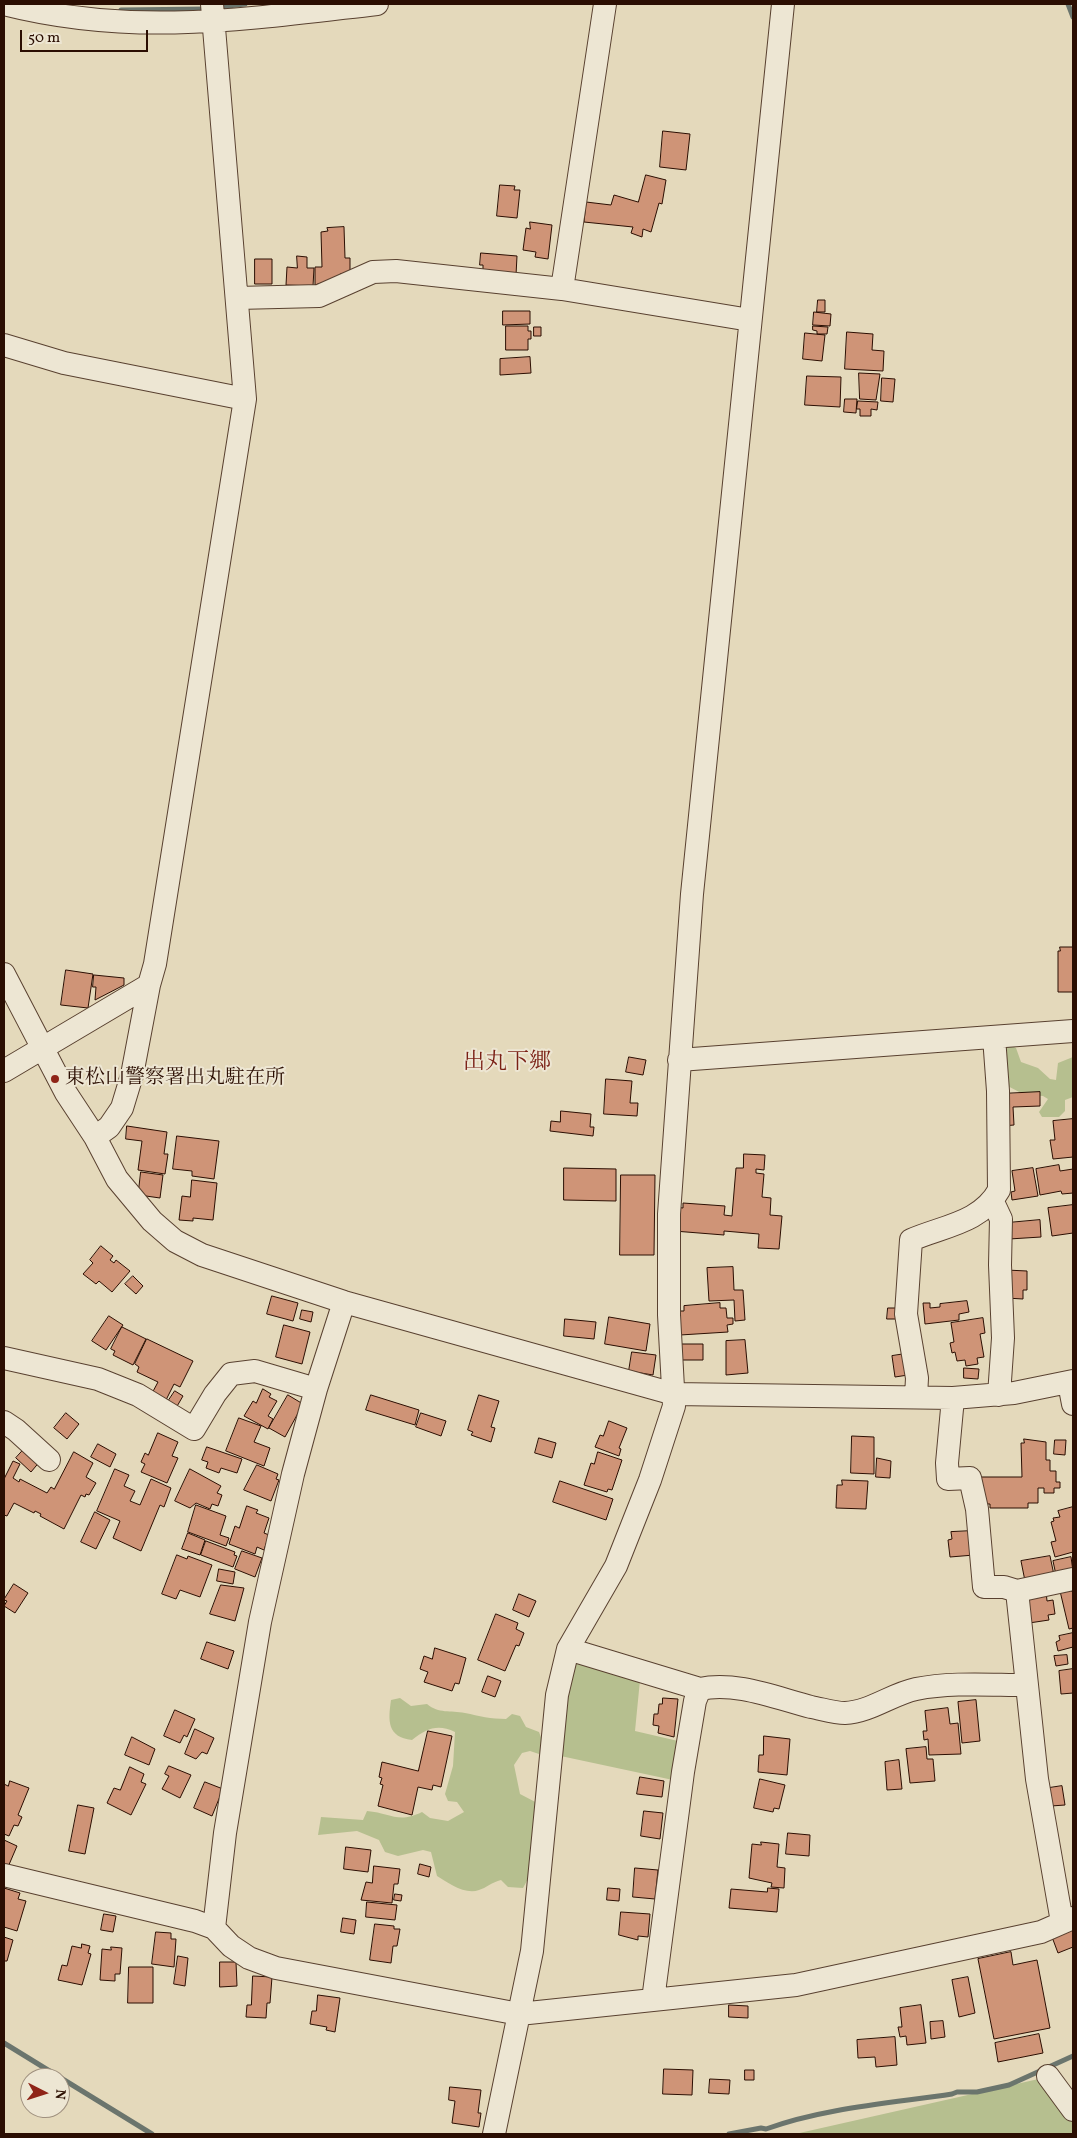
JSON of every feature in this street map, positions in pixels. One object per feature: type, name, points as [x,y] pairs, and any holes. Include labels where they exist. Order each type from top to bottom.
[{"type":"street","points":[[4,4],[50,15],[96,22],[134,24],[212,13],[377,4]]},
{"type":"street","points":[[562,289],[605,4]]},
{"type":"street","points":[[494,2134],[532,1951],[557,1694],[568,1649],[616,1566],[650,1480],[674,1406],[669,1315],[669,1214],[679,1060],[692,894],[783,4]]},
{"type":"street","points":[[96,1137],[109,1127],[122,1108],[132,1075],[156,954],[245,400],[212,13]]},
{"type":"street","points":[[237,298],[319,296],[373,272],[396,271],[562,289],[750,320]]},
{"type":"street","points":[[4,345],[64,364],[245,400]]},
{"type":"street","points":[[4,974],[66,1093],[96,1137],[117,1179],[152,1221],[175,1241],[202,1255],[344,1302],[674,1394],[953,1398],[1072,1389]]},
{"type":"street","points":[[4,1071],[149,985]]},
{"type":"street","points":[[679,1060],[1073,1031]]},
{"type":"street","points":[[916,1397],[917,1378],[906,1314],[911,1240],[971,1219],[993,1202],[999,1190],[998,1091],[994,1037]]},
{"type":"street","points":[[993,1202],[1001,1218],[1000,1265],[1004,1338],[999,1395]]},
{"type":"street","points":[[214,1928],[225,1834],[260,1622],[293,1474],[316,1389],[344,1302]]},
{"type":"street","points":[[4,1358],[98,1379],[138,1395],[194,1429],[215,1394],[231,1374],[255,1371],[316,1389]]},
{"type":"street","points":[[953,1398],[947,1463],[948,1479],[970,1478],[977,1509],[984,1587],[1004,1587],[1017,1591],[1073,1579]]},
{"type":"street","points":[[4,1422],[50,1460]]},
{"type":"street","points":[[4,1875],[195,1921],[214,1928],[231,1946],[249,1958],[276,1968],[519,2014],[796,1985],[1042,1932],[1068,1920],[1037,1779],[1017,1591]]},
{"type":"street","points":[[568,1649],[700,1688],[714,1685],[732,1687],[845,1713],[880,1703],[915,1689],[959,1685],[1026,1685]]},
{"type":"street","points":[[653,2000],[683,1772],[695,1701],[700,1688]]},
{"type":"street","points":[[1048,2076],[1073,2110]]},
{"type":"green space","points":[[998,1039],[1016,1048],[1021,1062],[1038,1068],[1050,1079],[1056,1080],[1058,1063],[1073,1057],[1073,1097],[1065,1100],[1065,1111],[1059,1117],[1042,1117],[1039,1112],[1048,1099],[1043,1096],[1025,1095],[1000,1082]]},
{"type":"green space","points":[[571,1661],[640,1680],[635,1731],[678,1741],[673,1780],[556,1755]]},
{"type":"green space","points":[[400,1698],[411,1706],[427,1704],[440,1710],[490,1718],[506,1719],[512,1714],[520,1716],[526,1727],[539,1732],[543,1743],[539,1754],[530,1751],[522,1753],[514,1765],[520,1794],[541,1805],[530,1859],[529,1877],[523,1888],[508,1887],[501,1880],[479,1890],[462,1890],[437,1876],[431,1852],[423,1850],[398,1856],[385,1852],[379,1840],[357,1831],[318,1835],[321,1817],[363,1820],[367,1811],[394,1817],[407,1817],[422,1812],[430,1818],[448,1821],[464,1812],[457,1802],[448,1801],[445,1794],[453,1766],[455,1732],[438,1728],[428,1730],[412,1740],[398,1735],[391,1727],[390,1715],[391,1700]]},
{"type":"green space","points":[[1043,2078],[1073,2120],[1073,2134],[795,2134]]},
{"type":"building","points":[[663,131],[690,134],[686,170],[660,167]]},
{"type":"building","points":[[646,175],[666,180],[662,204],[659,203],[651,232],[643,229],[642,237],[631,233],[633,227],[584,222],[586,202],[611,205],[614,195],[638,202]]},
{"type":"building","points":[[500,185],[515,186],[514,190],[520,190],[517,218],[497,216]]},
{"type":"building","points":[[530,222],[552,225],[548,259],[535,257],[536,252],[523,250],[526,228],[530,229]]},
{"type":"building","points":[[344,227],[345,258],[350,258],[350,273],[340,274],[340,277],[315,285],[315,267],[322,267],[321,232],[328,231],[327,228]]},
{"type":"building","points":[[481,253],[517,256],[516,275],[483,272],[483,265],[480,265]]},
{"type":"building","points":[[297,256],[307,257],[307,268],[314,268],[313,286],[286,285],[287,267],[297,268]]},
{"type":"building","points":[[255,259],[272,259],[272,284],[255,284]]},
{"type":"building","points":[[818,300],[825,300],[825,312],[817,312]]},
{"type":"building","points":[[503,311],[530,311],[530,324],[503,325]]},
{"type":"building","points":[[814,312],[831,314],[830,326],[813,325]]},
{"type":"building","points":[[506,326],[528,326],[528,331],[531,331],[531,339],[528,339],[528,350],[506,350]]},
{"type":"building","points":[[813,326],[828,327],[827,334],[817,334],[817,331],[813,330]]},
{"type":"building","points":[[534,327],[541,327],[541,336],[534,336]]},
{"type":"building","points":[[847,332],[873,334],[872,350],[884,351],[883,371],[845,369]]},
{"type":"building","points":[[805,333],[825,335],[822,361],[803,359]]},
{"type":"building","points":[[530,357],[531,373],[500,375],[500,359]]},
{"type":"building","points":[[859,373],[880,374],[876,400],[860,399]]},
{"type":"building","points":[[807,376],[841,377],[840,407],[805,405]]},
{"type":"building","points":[[882,378],[895,379],[893,402],[881,401]]},
{"type":"building","points":[[845,399],[857,399],[856,413],[844,412]]},
{"type":"building","points":[[858,401],[878,402],[877,410],[871,409],[871,416],[860,416],[860,409],[857,409]]},
{"type":"building","points":[[1060,947],[1073,947],[1073,992],[1058,992],[1058,951],[1060,951]]},
{"type":"building","points":[[66,970],[93,974],[88,1008],[61,1005]]},
{"type":"building","points":[[94,975],[124,978],[124,985],[95,1000],[96,987],[93,987]]},
{"type":"building","points":[[629,1057],[646,1060],[643,1075],[626,1072]]},
{"type":"building","points":[[606,1079],[632,1081],[630,1103],[638,1103],[637,1116],[604,1114]]},
{"type":"building","points":[[1040,1092],[1040,1106],[1013,1107],[1014,1125],[1002,1126],[1000,1094]]},
{"type":"building","points":[[561,1111],[591,1114],[590,1127],[594,1127],[593,1136],[550,1131],[551,1121],[560,1122]]},
{"type":"building","points":[[1073,1119],[1073,1157],[1053,1159],[1050,1140],[1055,1140],[1053,1121]]},
{"type":"building","points":[[127,1126],[167,1132],[164,1154],[168,1154],[165,1174],[138,1170],[142,1141],[126,1139]]},
{"type":"building","points":[[177,1136],[219,1141],[214,1179],[192,1176],[192,1171],[173,1169]]},
{"type":"building","points":[[744,1154],[765,1155],[764,1170],[756,1169],[756,1173],[764,1174],[762,1197],[771,1198],[770,1215],[782,1216],[779,1249],[758,1248],[759,1234],[724,1231],[724,1235],[674,1231],[675,1207],[683,1208],[683,1203],[725,1206],[724,1215],[732,1216],[736,1168],[743,1168]]},
{"type":"building","points":[[1059,1165],[1060,1171],[1073,1169],[1073,1193],[1062,1194],[1061,1191],[1040,1195],[1036,1169]]},
{"type":"building","points":[[564,1168],[616,1169],[616,1201],[564,1200]]},
{"type":"building","points":[[1033,1168],[1038,1196],[1012,1200],[1011,1192],[1015,1191],[1012,1171]]},
{"type":"building","points":[[141,1172],[163,1175],[160,1198],[146,1196],[139,1189]]},
{"type":"building","points":[[621,1175],[655,1175],[654,1255],[620,1255]]},
{"type":"building","points":[[192,1180],[217,1183],[213,1220],[193,1218],[193,1221],[179,1220],[182,1196],[190,1197]]},
{"type":"building","points":[[1073,1205],[1073,1233],[1052,1236],[1048,1208]]},
{"type":"building","points":[[1040,1220],[1041,1237],[1009,1239],[1007,1223]]},
{"type":"building","points":[[101,1246],[113,1256],[110,1260],[114,1263],[116,1260],[130,1271],[112,1292],[99,1281],[96,1284],[83,1274],[93,1263],[90,1260]]},
{"type":"building","points":[[733,1267],[734,1290],[743,1290],[745,1320],[735,1321],[734,1300],[709,1301],[707,1268]]},
{"type":"building","points":[[1006,1270],[1027,1271],[1027,1290],[1023,1290],[1023,1299],[1006,1298]]},
{"type":"building","points":[[133,1276],[143,1286],[136,1294],[125,1284]]},
{"type":"building","points":[[272,1296],[298,1303],[293,1321],[267,1314]]},
{"type":"building","points":[[967,1301],[969,1312],[959,1314],[959,1320],[925,1324],[923,1303],[930,1303],[930,1308],[940,1307],[940,1304]]},
{"type":"building","points":[[720,1303],[720,1308],[726,1308],[727,1318],[733,1318],[733,1324],[727,1325],[728,1332],[680,1335],[678,1311],[684,1311],[684,1306]]},
{"type":"building","points":[[888,1308],[899,1308],[899,1319],[887,1319]]},
{"type":"building","points":[[302,1310],[313,1312],[311,1322],[300,1319]]},
{"type":"building","points":[[109,1316],[123,1325],[106,1350],[92,1341]]},
{"type":"building","points":[[609,1317],[650,1324],[646,1351],[605,1344]]},
{"type":"building","points":[[983,1318],[985,1333],[980,1334],[984,1357],[977,1358],[978,1364],[966,1366],[965,1360],[957,1361],[955,1352],[952,1353],[950,1343],[954,1342],[951,1323]]},
{"type":"building","points":[[565,1319],[596,1322],[594,1339],[564,1336]]},
{"type":"building","points":[[284,1325],[310,1332],[302,1364],[276,1357]]},
{"type":"building","points":[[122,1327],[146,1339],[133,1365],[113,1355],[115,1351],[111,1349]]},
{"type":"building","points":[[147,1339],[193,1361],[180,1387],[174,1384],[164,1404],[150,1397],[158,1382],[137,1372],[139,1367],[135,1364]]},
{"type":"building","points":[[745,1340],[748,1373],[726,1375],[726,1341]]},
{"type":"building","points":[[680,1344],[703,1344],[703,1360],[681,1360]]},
{"type":"building","points":[[632,1352],[656,1355],[653,1375],[629,1371]]},
{"type":"building","points":[[905,1354],[908,1375],[895,1377],[892,1356]]},
{"type":"building","points":[[964,1368],[979,1369],[978,1379],[964,1378]]},
{"type":"building","points":[[263,1389],[271,1394],[269,1397],[277,1401],[268,1416],[273,1419],[268,1429],[244,1416],[253,1401],[256,1403]]},
{"type":"building","points":[[175,1391],[183,1396],[176,1408],[167,1403]]},
{"type":"building","points":[[288,1395],[303,1404],[285,1437],[269,1428]]},
{"type":"building","points":[[371,1395],[419,1410],[415,1425],[366,1410]]},
{"type":"building","points":[[479,1395],[499,1401],[491,1427],[495,1428],[491,1442],[471,1435],[473,1432],[468,1430]]},
{"type":"building","points":[[66,1413],[79,1424],[67,1439],[54,1428]]},
{"type":"building","points":[[421,1413],[446,1421],[441,1436],[416,1427]]},
{"type":"building","points":[[239,1418],[261,1426],[254,1442],[270,1448],[264,1466],[226,1451]]},
{"type":"building","points":[[609,1421],[627,1428],[619,1448],[621,1449],[619,1456],[595,1447],[600,1435],[603,1436]]},
{"type":"building","points":[[158,1433],[178,1442],[172,1456],[178,1458],[167,1483],[141,1472],[145,1464],[141,1462],[145,1453],[148,1455]]},
{"type":"building","points":[[852,1436],[874,1437],[874,1474],[851,1473]]},
{"type":"building","points":[[539,1438],[556,1443],[552,1458],[535,1453]]},
{"type":"building","points":[[1024,1439],[1046,1442],[1046,1460],[1050,1460],[1050,1471],[1056,1471],[1056,1482],[1060,1482],[1060,1488],[1054,1488],[1054,1493],[1044,1493],[1044,1488],[1038,1488],[1038,1503],[1028,1503],[1028,1508],[990,1508],[990,1504],[986,1504],[977,1477],[1022,1477],[1021,1443],[1024,1443]]},
{"type":"building","points":[[1055,1440],[1066,1440],[1065,1455],[1054,1454]]},
{"type":"building","points":[[98,1444],[116,1454],[110,1467],[91,1457]]},
{"type":"building","points":[[26,1447],[41,1460],[31,1472],[16,1458]]},
{"type":"building","points":[[207,1447],[242,1459],[237,1473],[221,1468],[219,1473],[206,1468],[208,1462],[202,1460]]},
{"type":"building","points":[[74,1452],[93,1463],[86,1477],[96,1483],[89,1495],[86,1494],[85,1497],[81,1495],[64,1529],[40,1516],[41,1514],[35,1511],[34,1513],[14,1503],[7,1516],[4,1515],[4,1479],[13,1461],[20,1464],[13,1478],[19,1482],[20,1479],[47,1493],[51,1487],[54,1489]]},
{"type":"building","points":[[598,1452],[622,1460],[612,1490],[608,1489],[607,1492],[584,1485],[591,1463],[594,1464]]},
{"type":"building","points":[[877,1458],[891,1461],[890,1478],[876,1477]]},
{"type":"building","points":[[257,1465],[278,1474],[276,1479],[279,1480],[271,1501],[244,1490]]},
{"type":"building","points":[[115,1469],[129,1475],[124,1486],[135,1491],[130,1501],[140,1505],[151,1479],[171,1488],[164,1507],[160,1505],[141,1551],[113,1538],[120,1521],[97,1511]]},
{"type":"building","points":[[190,1469],[221,1486],[217,1493],[222,1495],[218,1506],[212,1504],[210,1509],[196,1503],[190,1508],[175,1501]]},
{"type":"building","points":[[842,1480],[868,1481],[866,1509],[836,1508],[837,1485],[842,1485]]},
{"type":"building","points":[[560,1481],[613,1499],[606,1520],[553,1502]]},
{"type":"building","points":[[196,1505],[226,1516],[220,1535],[229,1538],[226,1546],[188,1532]]},
{"type":"building","points":[[247,1506],[258,1510],[256,1513],[269,1518],[264,1533],[269,1535],[264,1550],[257,1547],[255,1554],[229,1544],[235,1526],[239,1528]]},
{"type":"building","points":[[1073,1507],[1073,1552],[1055,1557],[1051,1542],[1056,1541],[1051,1522],[1054,1521],[1053,1518],[1060,1517],[1058,1511]]},
{"type":"building","points":[[95,1512],[110,1520],[96,1549],[81,1542]]},
{"type":"building","points":[[972,1531],[974,1555],[950,1557],[948,1540],[952,1539],[951,1532]]},
{"type":"building","points":[[188,1533],[205,1540],[200,1555],[182,1549]]},
{"type":"building","points":[[206,1541],[235,1552],[234,1555],[237,1556],[233,1567],[201,1555]]},
{"type":"building","points":[[242,1551],[262,1558],[255,1577],[235,1569]]},
{"type":"building","points":[[177,1555],[187,1559],[188,1556],[212,1565],[200,1597],[180,1590],[176,1599],[162,1594]]},
{"type":"building","points":[[1050,1556],[1054,1575],[1025,1581],[1021,1561]]},
{"type":"building","points":[[1071,1557],[1073,1571],[1056,1575],[1053,1561]]},
{"type":"building","points":[[219,1569],[235,1572],[233,1584],[217,1581]]},
{"type":"building","points":[[14,1584],[28,1593],[15,1613],[4,1606],[7,1601],[4,1600]]},
{"type":"building","points":[[221,1585],[244,1588],[235,1621],[210,1614]]},
{"type":"building","points":[[1071,1588],[1071,1591],[1073,1591],[1073,1628],[1069,1629],[1060,1591]]},
{"type":"building","points":[[1046,1591],[1047,1601],[1053,1600],[1055,1614],[1048,1615],[1049,1620],[1029,1623],[1026,1599]]},
{"type":"building","points":[[519,1594],[536,1601],[529,1617],[513,1610]]},
{"type":"building","points":[[496,1614],[518,1623],[516,1629],[524,1633],[519,1646],[516,1645],[505,1671],[478,1660]]},
{"type":"building","points":[[1073,1633],[1073,1647],[1058,1651],[1056,1642],[1060,1640],[1059,1636]]},
{"type":"building","points":[[207,1642],[234,1651],[228,1669],[201,1659]]},
{"type":"building","points":[[435,1648],[466,1658],[459,1684],[455,1683],[452,1691],[424,1682],[428,1672],[420,1669],[424,1656],[432,1659]]},
{"type":"building","points":[[1067,1655],[1068,1664],[1056,1666],[1054,1656]]},
{"type":"building","points":[[1073,1669],[1073,1693],[1061,1694],[1059,1671]]},
{"type":"building","points":[[488,1676],[501,1681],[495,1697],[482,1692]]},
{"type":"building","points":[[663,1698],[678,1699],[674,1737],[658,1733],[659,1726],[653,1725],[654,1714],[658,1714],[659,1704],[662,1704]]},
{"type":"building","points":[[976,1700],[980,1741],[962,1743],[958,1702]]},
{"type":"building","points":[[948,1708],[950,1724],[958,1723],[961,1754],[929,1755],[928,1739],[924,1740],[923,1731],[927,1731],[925,1711]]},
{"type":"building","points":[[175,1710],[195,1719],[187,1737],[184,1735],[180,1743],[164,1736]]},
{"type":"building","points":[[195,1729],[214,1738],[207,1754],[202,1752],[196,1759],[185,1754]]},
{"type":"building","points":[[428,1731],[452,1736],[441,1787],[433,1785],[432,1790],[418,1787],[412,1815],[378,1806],[383,1785],[380,1784],[382,1778],[379,1777],[382,1762],[418,1771]]},
{"type":"building","points":[[764,1736],[790,1739],[787,1775],[758,1772],[759,1755],[763,1755]]},
{"type":"building","points":[[132,1737],[155,1749],[149,1765],[125,1755]]},
{"type":"building","points":[[926,1747],[927,1759],[933,1759],[935,1781],[910,1783],[906,1749]]},
{"type":"building","points":[[899,1760],[902,1789],[887,1790],[885,1762]]},
{"type":"building","points":[[169,1766],[191,1775],[180,1798],[162,1789],[169,1776],[165,1774]]},
{"type":"building","points":[[130,1767],[144,1774],[141,1782],[146,1784],[131,1815],[107,1803],[114,1788],[120,1790]]},
{"type":"building","points":[[640,1777],[664,1781],[662,1797],[637,1794]]},
{"type":"building","points":[[760,1779],[785,1785],[779,1809],[774,1808],[773,1812],[754,1808]]},
{"type":"building","points":[[10,1781],[29,1788],[18,1815],[22,1817],[18,1826],[14,1825],[9,1836],[4,1834],[4,1784],[8,1786]]},
{"type":"building","points":[[205,1782],[223,1789],[212,1816],[194,1808]]},
{"type":"building","points":[[1062,1786],[1065,1805],[1051,1806],[1049,1788]]},
{"type":"building","points":[[78,1805],[94,1808],[85,1854],[69,1851]]},
{"type":"building","points":[[644,1811],[663,1813],[660,1839],[641,1836]]},
{"type":"building","points":[[788,1833],[810,1835],[809,1856],[786,1854]]},
{"type":"building","points":[[4,1840],[17,1846],[8,1867],[4,1865]]},
{"type":"building","points":[[761,1842],[779,1844],[777,1867],[785,1868],[784,1888],[771,1887],[772,1883],[749,1878],[752,1844],[761,1845]]},
{"type":"building","points":[[346,1847],[371,1850],[368,1872],[344,1869]]},
{"type":"building","points":[[420,1864],[431,1867],[429,1877],[418,1874]]},
{"type":"building","points":[[374,1866],[400,1869],[398,1884],[394,1884],[392,1903],[361,1900],[366,1882],[372,1883]]},
{"type":"building","points":[[635,1868],[658,1870],[655,1899],[633,1897]]},
{"type":"building","points":[[4,1888],[20,1893],[18,1899],[26,1901],[17,1931],[4,1927]]},
{"type":"building","points":[[608,1888],[620,1889],[619,1901],[607,1900]]},
{"type":"building","points":[[768,1888],[779,1889],[777,1912],[729,1908],[731,1889],[767,1892]]},
{"type":"building","points":[[395,1894],[402,1895],[401,1901],[394,1900]]},
{"type":"building","points":[[367,1902],[397,1905],[395,1920],[366,1917]]},
{"type":"building","points":[[621,1912],[650,1914],[648,1937],[638,1936],[638,1940],[619,1935]]},
{"type":"building","points":[[104,1914],[116,1916],[113,1932],[101,1930]]},
{"type":"building","points":[[343,1918],[356,1920],[354,1934],[341,1932]]},
{"type":"building","points":[[375,1924],[394,1926],[394,1929],[400,1929],[397,1946],[393,1946],[391,1963],[370,1960]]},
{"type":"building","points":[[1073,1929],[1073,1947],[1058,1953],[1052,1937]]},
{"type":"building","points":[[156,1932],[171,1933],[171,1939],[176,1939],[174,1967],[152,1964]]},
{"type":"building","points":[[4,1937],[13,1940],[7,1961],[4,1961]]},
{"type":"building","points":[[82,1944],[90,1946],[88,1953],[91,1954],[82,1985],[58,1980],[62,1965],[67,1966],[72,1946],[81,1948]]},
{"type":"building","points":[[111,1947],[122,1948],[120,1974],[115,1974],[115,1981],[100,1980],[102,1949],[111,1950]]},
{"type":"building","points":[[1011,1952],[1013,1965],[1037,1960],[1050,2028],[994,2039],[978,1959]]},
{"type":"building","points":[[178,1956],[188,1958],[185,1986],[174,1984]]},
{"type":"building","points":[[220,1962],[236,1962],[237,1986],[220,1987]]},
{"type":"building","points":[[129,1967],[153,1967],[153,2003],[128,2003]]},
{"type":"building","points":[[253,1976],[272,1977],[270,2003],[267,2003],[266,2018],[246,2017],[247,2005],[251,2005]]},
{"type":"building","points":[[968,1977],[975,2013],[959,2017],[952,1980]]},
{"type":"building","points":[[318,1995],[340,1998],[335,2032],[326,2030],[327,2027],[310,2024],[312,2011],[316,2011]]},
{"type":"building","points":[[729,2005],[748,2006],[748,2018],[729,2017]]},
{"type":"building","points":[[921,2005],[926,2043],[907,2045],[906,2036],[900,2037],[898,2027],[902,2027],[900,2008]]},
{"type":"building","points":[[943,2021],[945,2037],[931,2039],[930,2022]]},
{"type":"building","points":[[1039,2034],[1043,2053],[998,2062],[995,2043]]},
{"type":"building","points":[[895,2037],[897,2065],[876,2067],[875,2057],[858,2058],[857,2040]]},
{"type":"building","points":[[664,2069],[693,2070],[692,2095],[663,2094]]},
{"type":"building","points":[[745,2070],[754,2070],[754,2080],[745,2080]]},
{"type":"building","points":[[710,2079],[730,2080],[729,2094],[709,2093]]},
{"type":"building","points":[[450,2087],[481,2090],[478,2113],[481,2113],[479,2127],[452,2123],[455,2101],[449,2100]]},
{"type":"waterway","points":[[219,7],[245,4]]},
{"type":"waterway","points":[[1068,4],[1073,17]]},
{"type":"waterway","points":[[121,10],[208,9]]},
{"type":"waterway","points":[[4,2043],[152,2134]]},
{"type":"waterway","points":[[729,2134],[761,2128],[766,2129],[834,2111],[957,2092],[977,2092],[1009,2085],[1073,2056]]},
{"type":"place","name":"東松山警察署出丸駐在所","points":[[55,1079]]},
{"type":"district","name":"出丸下郷","points":[[507,1064]]}]
